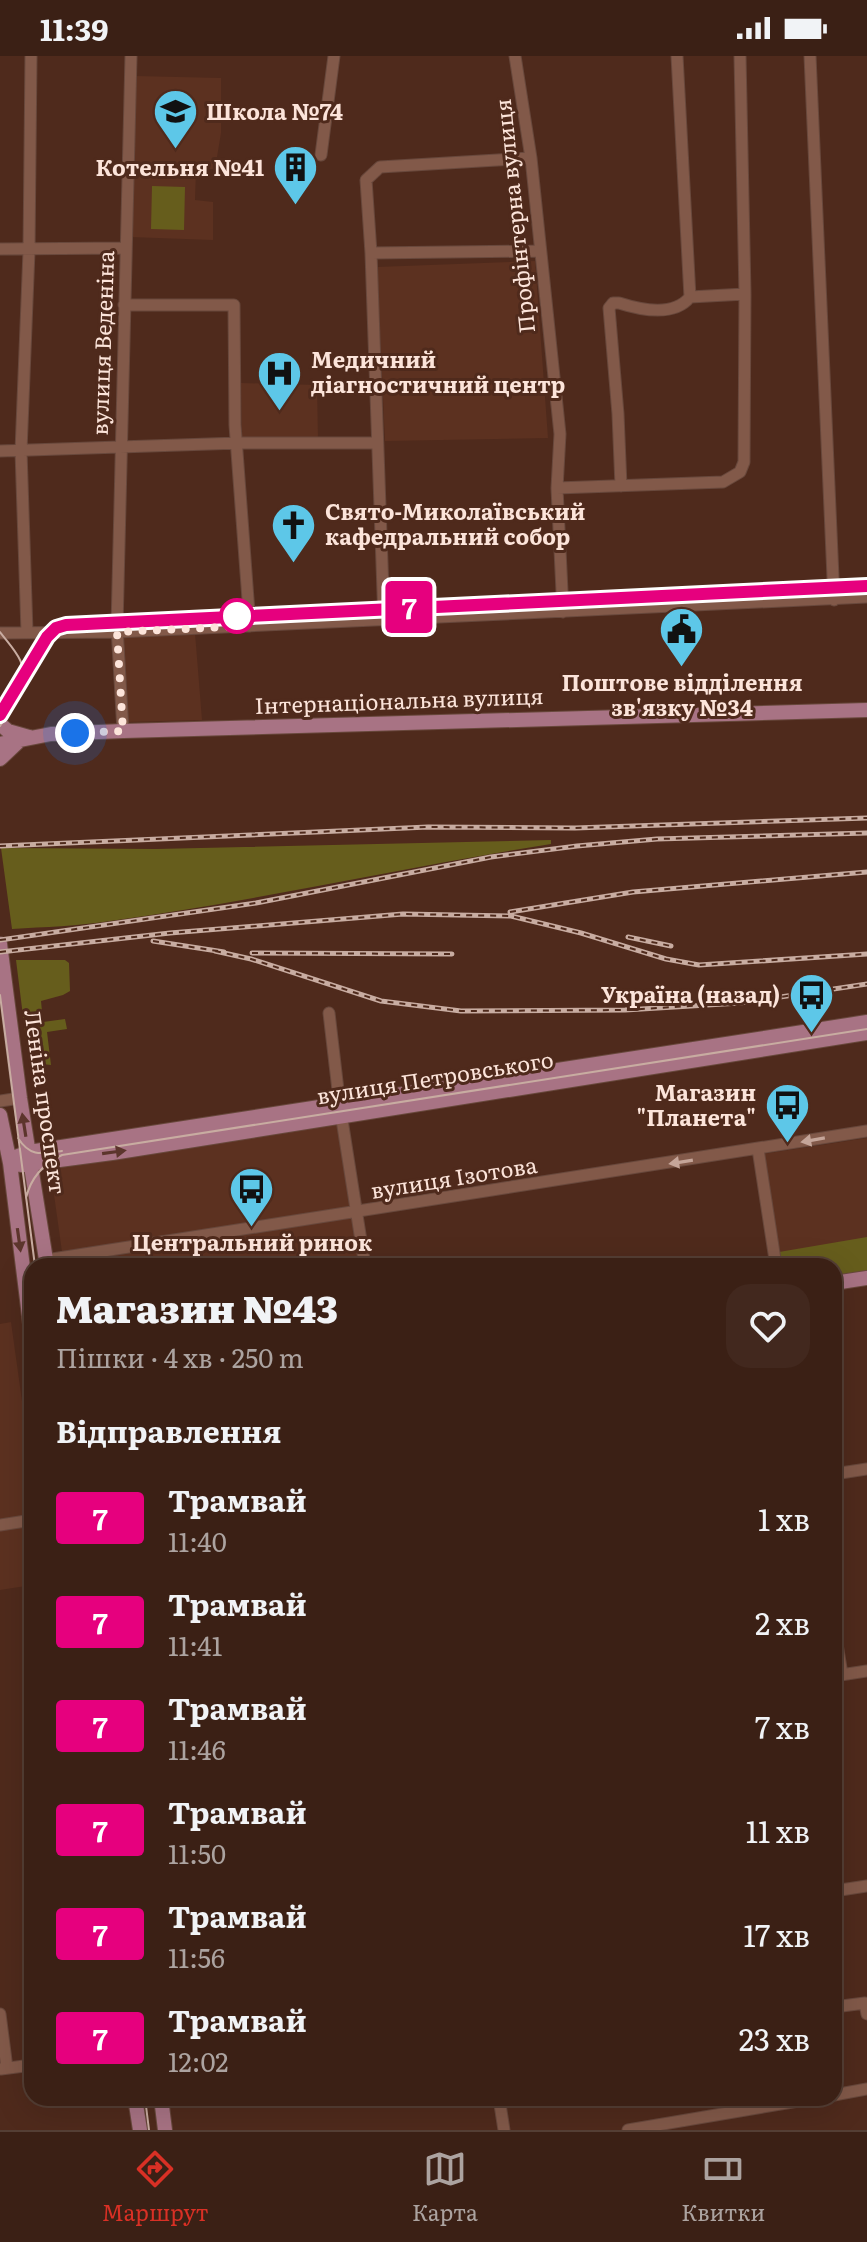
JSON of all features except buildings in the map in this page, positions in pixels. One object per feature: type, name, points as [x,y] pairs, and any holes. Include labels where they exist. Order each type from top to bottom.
[{"type":"main road","name":"Інтернаціональна вулиця","points":[[0,744],[29,737],[123,731],[867,710]]},
{"type":"main road","name":"Інтернаціональна вулиця","points":[[3,728],[29,737]]},
{"type":"main road","points":[[0,759],[15,744],[29,737]]},
{"type":"main road","name":"Леніна проспект","points":[[0,944],[20,1098],[46,1258]]},
{"type":"main road","name":"вулиця Петровського","points":[[10,1163],[17,1166],[30,1158],[867,1022]]},
{"type":"main road","name":"вулиця Петровського","points":[[341,1109],[867,1033]]},
{"type":"main road","name":"Леніна проспект","points":[[1,1122],[10,1163],[24,1276]]},
{"type":"main road","points":[[842,1282],[867,1278]]},
{"type":"main road","points":[[136,2106],[140,2130]]},
{"type":"main road","points":[[162,2106],[165,2130]]},
{"type":"street","points":[[22,632],[21,451],[29,251],[31,56]]},
{"type":"street","name":"вулиця Веденіна","points":[[123,731],[117,632],[131,56]]},
{"type":"street","points":[[321,155],[334,56]]},
{"type":"street","name":"Профінтерна вулиця","points":[[515,56],[531,158],[560,434],[557,488],[563,612]]},
{"type":"street","points":[[621,486],[609,308],[613,303],[619,303],[670,310],[684,304],[690,297],[677,56]]},
{"type":"street","points":[[557,488],[723,482],[740,472],[744,462],[745,294],[740,56]]},
{"type":"street","points":[[810,56],[834,600]]},
{"type":"street","points":[[384,620],[366,180],[380,167],[531,158]]},
{"type":"street","points":[[0,249],[125,248]]},
{"type":"street","points":[[371,253],[540,251]]},
{"type":"street","points":[[690,297],[745,294]]},
{"type":"street","points":[[124,305],[234,305],[235,416],[250,626]]},
{"type":"street","points":[[0,451],[239,443],[377,443]]},
{"type":"street","points":[[0,635],[867,597]]},
{"type":"street","points":[[329,1013],[364,1258]]},
{"type":"street","points":[[0,1101],[20,1098]]},
{"type":"street","name":"вулиця Ізотова","points":[[78,1258],[867,1131]]},
{"type":"street","points":[[758,1149],[775,1258]]},
{"type":"street","points":[[842,1473],[867,1469]]},
{"type":"street","points":[[0,1525],[24,1521]]},
{"type":"street","points":[[842,1674],[866,1671],[867,1685]]},
{"type":"street","points":[[842,1890],[867,1886]]},
{"type":"street","points":[[842,2006],[865,2003],[867,2014]]},
{"type":"street","points":[[0,2014],[4,2068],[24,2066]]},
{"type":"street","points":[[842,2094],[867,2089]]},
{"type":"street","points":[[500,2106],[504,2130]]},
{"type":"street","points":[[628,2130],[769,2106]]},
{"type":"shaded area","name":"Школа №74","points":[[135,76],[221,78],[221,133],[215,169],[196,169],[195,200],[213,202],[213,240],[130,237]]},
{"type":"shaded area","points":[[152,186],[185,187],[184,230],[151,229]]},
{"type":"shaded area","points":[[535,261],[548,438],[385,441],[377,267]]},
{"type":"shaded area","name":"Медичний діагностичний центр","points":[[241,383],[317,385],[318,440],[242,439]]},
{"type":"shaded area","points":[[195,633],[202,720],[125,722],[122,637]]},
{"type":"shaded area","points":[[551,840],[551,844],[165,913],[86,924],[12,929],[1,848],[156,849]]},
{"type":"shaded area","points":[[16,960],[65,960],[69,963],[70,991],[41,1001],[43,1022],[65,1019],[67,1029],[47,1032],[51,1065],[33,1063],[28,1056]]},
{"type":"shaded area","name":"Центральний ринок","points":[[337,1120],[358,1258],[63,1258],[50,1166]]},
{"type":"shaded area","points":[[867,1138],[867,1271],[842,1267],[842,1258],[780,1258],[763,1154]]},
{"type":"shaded area","points":[[867,1237],[867,1271],[842,1276],[842,1258],[780,1258],[779,1252]]},
{"type":"shaded area","points":[[11,1322],[24,1415],[24,1518],[0,1522],[0,1324]]},
{"type":"shaded area","points":[[24,1524],[24,1586],[0,1590],[0,1528]]},
{"type":"tram line","name":"7","points":[[0,715],[47,637],[56,628],[66,625],[867,586]]},
{"type":"tram line","points":[[0,726],[52,637],[66,629],[867,591]]},
{"type":"tram line","points":[[0,632],[21,663],[22,685]]},
{"type":"tram line","points":[[0,995],[34,1258]]},
{"type":"tram line","points":[[26,1198],[39,1172],[62,1155],[867,1029]]},
{"type":"tram line","points":[[18,1138],[37,1153],[62,1151]]},
{"type":"tram line","points":[[146,2106],[149,2130]]},
{"type":"railway","points":[[0,846],[428,827],[575,828],[867,818]]},
{"type":"railway","points":[[0,940],[256,903],[491,857],[577,846],[657,839],[867,833]]},
{"type":"railway","points":[[510,912],[633,892],[867,872]]},
{"type":"railway","points":[[0,952],[170,933],[403,914],[511,916],[666,959],[699,965],[867,954]]},
{"type":"railway","points":[[628,937],[671,946]]},
{"type":"railway","points":[[153,941],[224,952]]},
{"type":"railway","points":[[215,951],[251,959],[381,1001],[461,1011],[625,1010],[740,1003],[867,984]]},
{"type":"railway","points":[[252,953],[452,954]]},
{"type":"place","name":"Школа №74","points":[[175,151]]},
{"type":"place","name":"Котельня №41","points":[[295,207]]},
{"type":"place","name":"Медичний діагностичний центр","points":[[280,412]]},
{"type":"place","name":"Свято-Миколаївський кафедральний собор","points":[[294,564]]},
{"type":"place","name":"Поштове відділення зв'язку №34","points":[[682,669]]},
{"type":"place","name":"Україна (назад)","points":[[811,1034]]},
{"type":"place","name":"Магазин \"Планета\"","points":[[787,1145]]},
{"type":"place","name":"Центральний ринок","points":[[252,1229]]},
{"type":"route","points":[[75,733],[123,731],[117,632],[250,626],[249,615],[237,616]]}]
